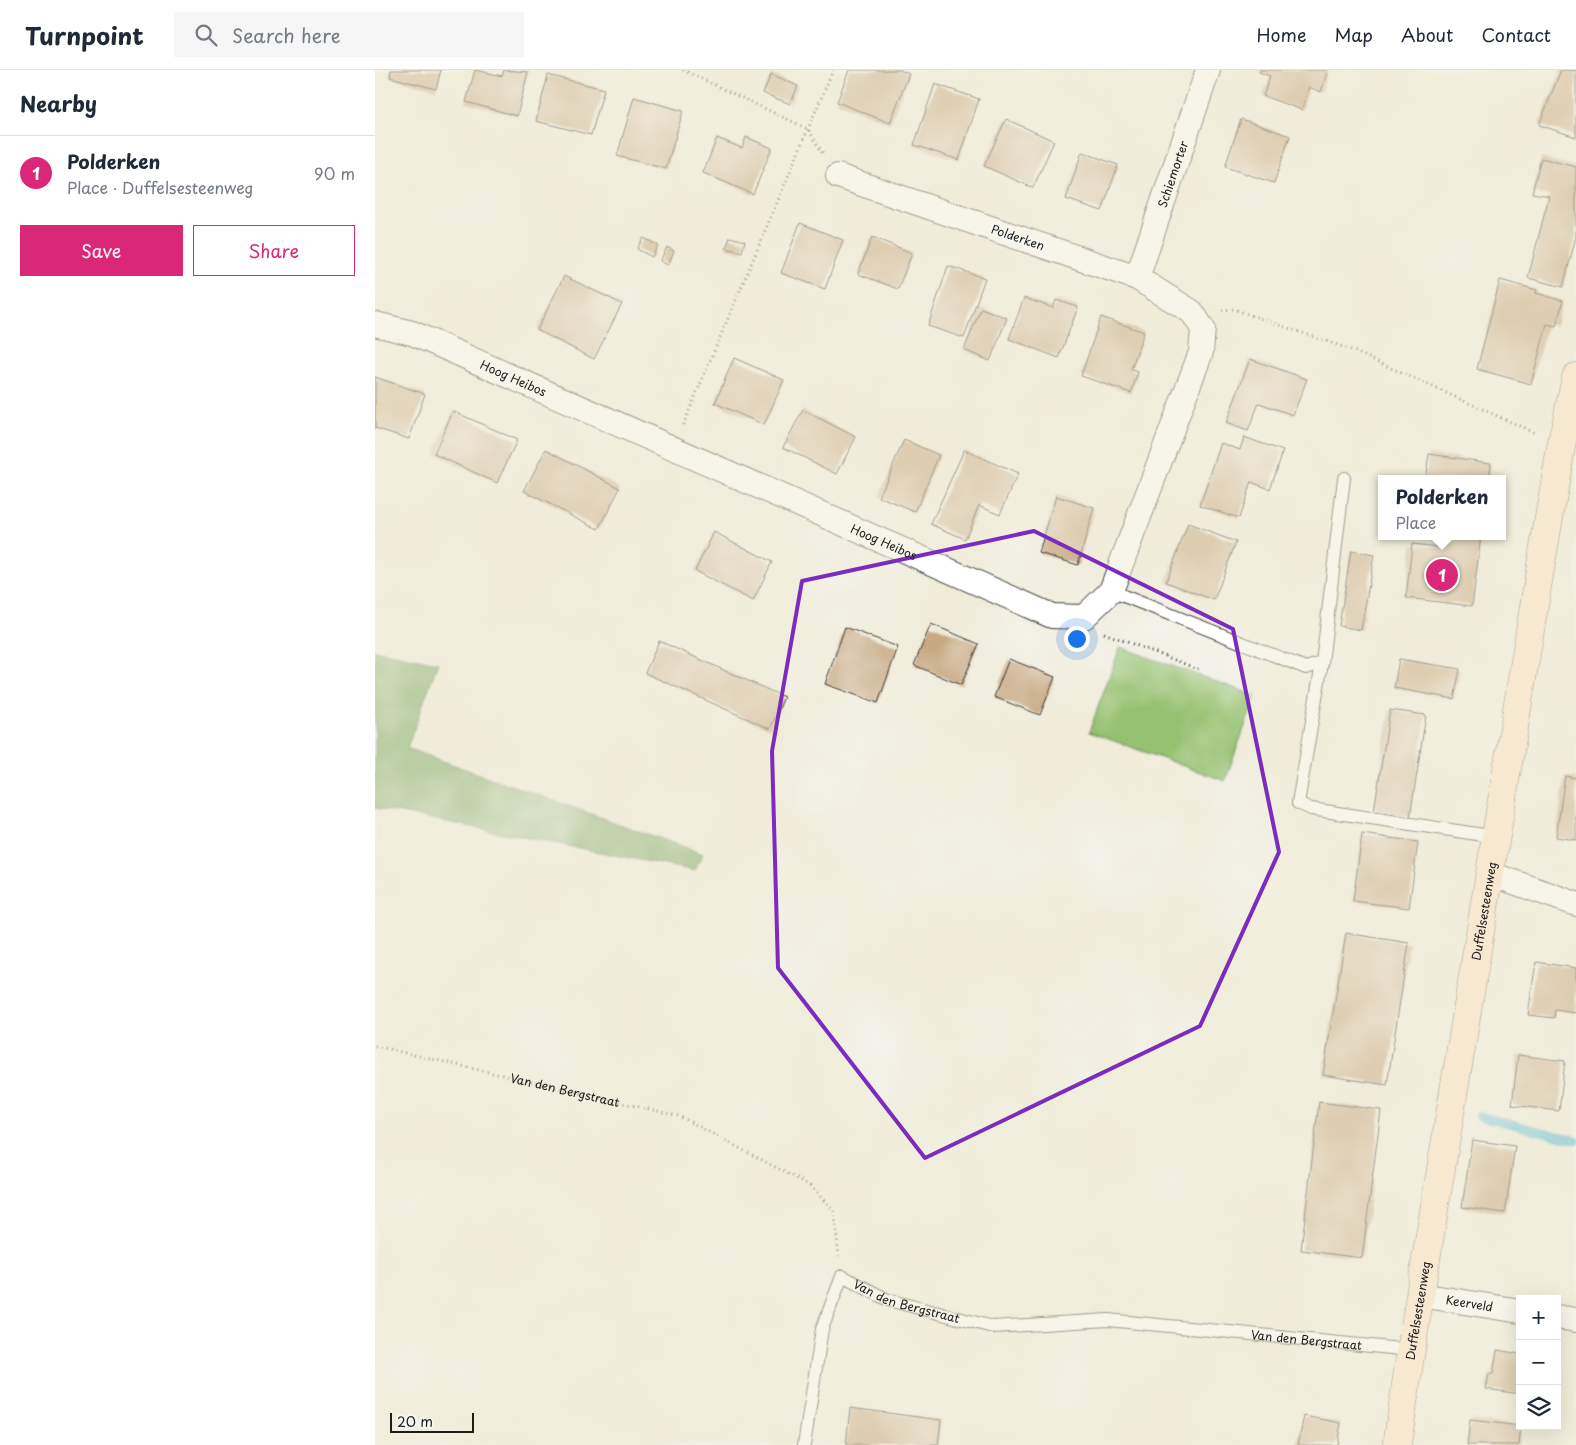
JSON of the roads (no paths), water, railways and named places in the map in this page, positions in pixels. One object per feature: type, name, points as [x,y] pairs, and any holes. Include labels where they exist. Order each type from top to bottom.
[{"type":"street","name":"Schiemorter","points":[[1137,278],[1207,70]]},
{"type":"street","name":"Polderken","points":[[837,176],[1137,278],[1192,312],[1203,329],[1201,352],[1111,591]]},
{"type":"street","name":"Hoog Heibos","points":[[375,324],[412,333],[1052,616],[1085,617],[1111,591]]},
{"type":"street","name":"Duffelsesteenweg","points":[[1397,1445],[1411,1350],[1561,442],[1576,377]]},
{"type":"street","points":[[1491,874],[1576,904]]},
{"type":"street","name":"Keerveld","points":[[1420,1295],[1516,1310]]},
{"type":"street","points":[[1561,1318],[1576,1320]]},
{"type":"lane","points":[[1344,478],[1322,663],[1298,802],[1311,809],[1497,837]]},
{"type":"lane","points":[[1111,591],[1306,668],[1322,663]]},
{"type":"lane","name":"Van den Bergstraat","points":[[804,1445],[822,1328],[842,1276],[888,1300],[993,1327],[1108,1320],[1411,1350]]},
{"type":"waterway","points":[[1479,1116],[1576,1140]]},
{"type":"place","name":"Polderken","points":[[1442,575]]}]
